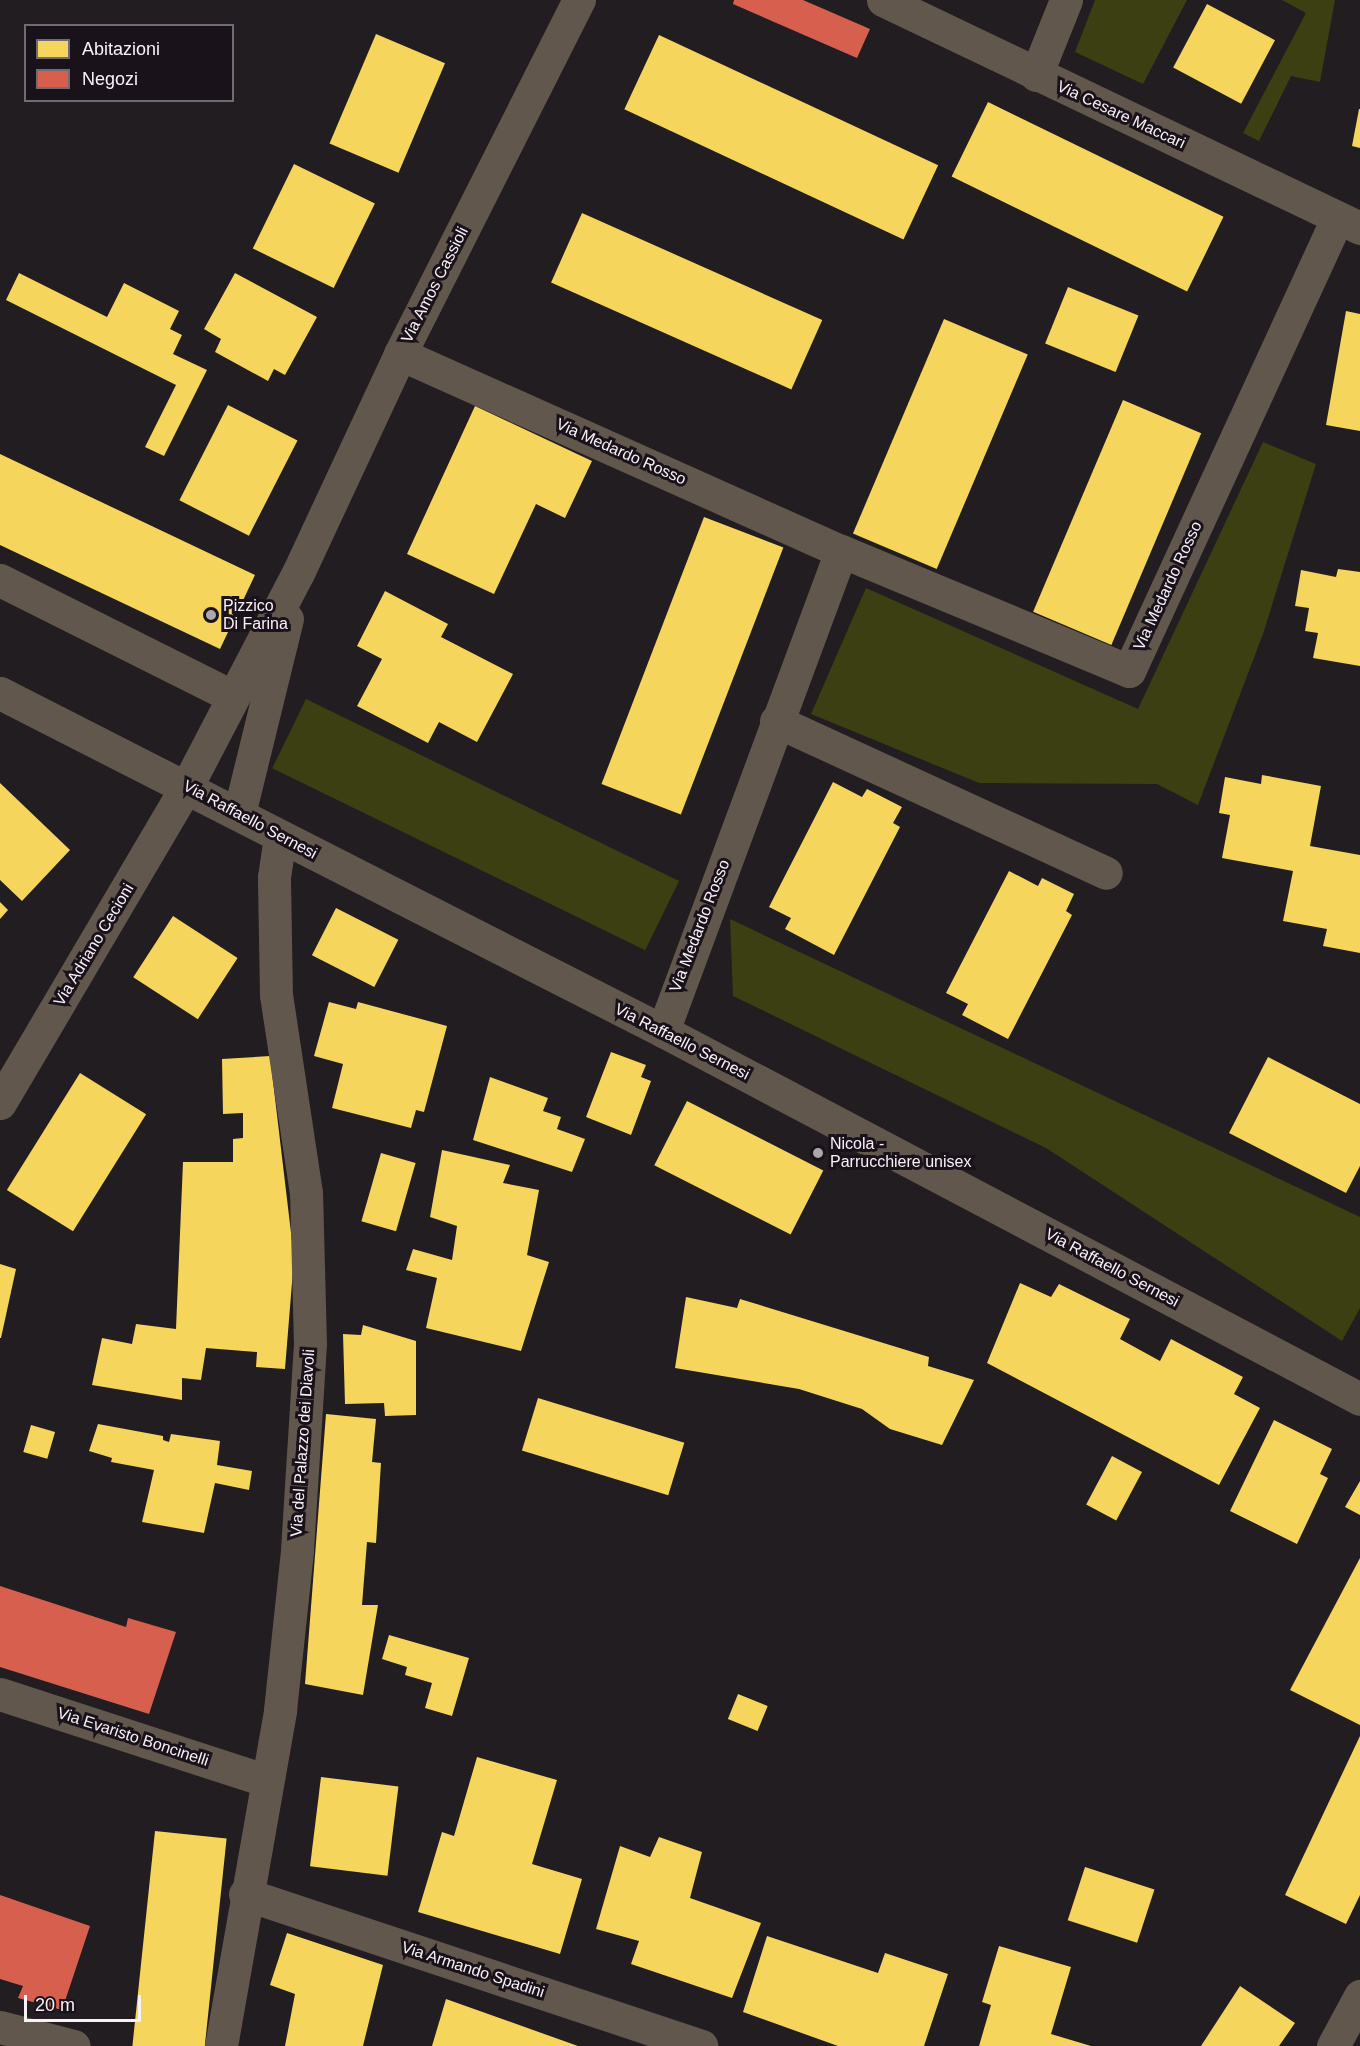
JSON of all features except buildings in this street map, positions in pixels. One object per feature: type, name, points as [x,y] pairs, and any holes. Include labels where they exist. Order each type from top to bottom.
[{"type":"street","name":"Via Amos Cassioli","points":[[187,786],[298,573],[400,354],[579,0]]},
{"type":"street","name":"Via Cesare Maccari","points":[[883,0],[1349,223]]},
{"type":"street","points":[[1036,75],[1066,0]]},
{"type":"street","name":"Via Medardo Rosso","points":[[400,354],[842,551],[1129,671],[1349,223]]},
{"type":"street","name":"Via Medardo Rosso","points":[[663,1031],[776,721],[842,551]]},
{"type":"street","name":"Via Amos Cassioli","points":[[238,814],[298,573]]},
{"type":"street","points":[[0,580],[232,696]]},
{"type":"street","name":"Via Raffaello Sernesi","points":[[0,693],[187,786],[280,837],[663,1031],[1360,1400]]},
{"type":"street","points":[[776,721],[1106,873]]},
{"type":"street","name":"Via Adriano Cecioni","points":[[0,1103],[187,786]]},
{"type":"street","name":"Via del Palazzo dei Diavoli","points":[[221,2046],[265,1780],[280,1710],[297,1550],[311,1280],[306,1193],[276,995],[274,877],[280,837]]},
{"type":"street","name":"Via Evaristo Boncinelli","points":[[0,1694],[265,1780]]},
{"type":"street","name":"Via Armando Spadini","points":[[245,1894],[701,2046]]},
{"type":"street","points":[[1333,2046],[1360,1996]]},
{"type":"street","points":[[0,2026],[74,2046]]},
{"type":"green space","points":[[1095,0],[1187,0],[1143,84],[1075,52]]},
{"type":"green space","points":[[1282,0],[1335,0],[1320,82],[1291,76],[1259,141],[1243,133],[1306,13]]},
{"type":"green space","points":[[1263,442],[1316,464],[1263,634],[1198,805],[1157,784],[979,783],[811,714],[866,588],[1138,709]]},
{"type":"green space","points":[[306,699],[679,881],[645,950],[272,768]]},
{"type":"green space","points":[[730,919],[1360,1217],[1360,1308],[1342,1341],[1046,1148],[733,996]]},
{"type":"place","name":"Pizzico Di Farina","points":[[211,615]]},
{"type":"place","name":"Nicola - Parrucchiere unisex","points":[[818,1153]]}]
